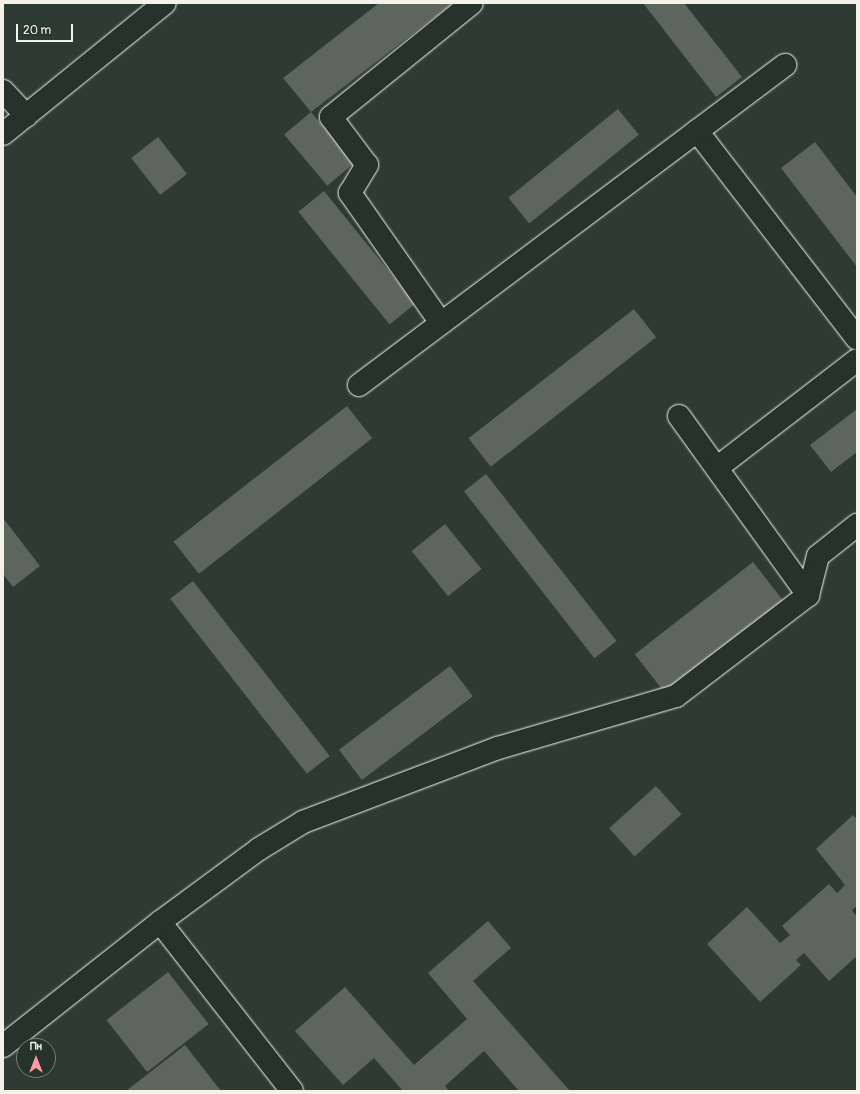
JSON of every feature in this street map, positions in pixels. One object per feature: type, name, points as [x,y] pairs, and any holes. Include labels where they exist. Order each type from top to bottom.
[{"type":"street","points":[[3,134],[165,3]]},
{"type":"street","points":[[441,323],[350,193],[367,166],[331,117],[472,3]]},
{"type":"street","points":[[359,384],[785,65]]},
{"type":"street","points":[[3,91],[26,116]]},
{"type":"street","points":[[697,131],[857,339]]},
{"type":"street","points":[[718,467],[857,360]]},
{"type":"street","points":[[679,416],[718,467],[808,595]]},
{"type":"street","points":[[3,1046],[160,922],[259,849],[303,822],[498,748],[676,696],[808,595],[818,556],[857,525]]},
{"type":"street","points":[[160,922],[292,1091]]},
{"type":"building","points":[[379,3],[453,3],[311,112],[283,78]]},
{"type":"building","points":[[643,3],[684,3],[742,77],[716,97]]},
{"type":"building","points":[[618,109],[639,135],[529,223],[508,198]]},
{"type":"building","points":[[311,112],[354,163],[327,186],[284,134]]},
{"type":"building","points":[[158,137],[187,174],[160,195],[131,158]]},
{"type":"building","points":[[815,142],[857,197],[857,267],[781,168]]},
{"type":"building","points":[[324,191],[415,304],[390,324],[298,212]]},
{"type":"building","points":[[634,309],[656,337],[491,467],[469,438]]},
{"type":"building","points":[[347,406],[372,438],[199,574],[174,541]]},
{"type":"building","points":[[857,409],[857,452],[831,472],[810,445]]},
{"type":"building","points":[[486,474],[617,641],[594,658],[464,491]]},
{"type":"building","points":[[3,518],[40,566],[13,587],[3,574]]},
{"type":"building","points":[[445,524],[482,569],[448,596],[412,551]]},
{"type":"building","points":[[753,562],[786,605],[668,697],[635,654]]},
{"type":"building","points":[[193,581],[330,756],[307,774],[170,599]]},
{"type":"building","points":[[450,666],[473,696],[362,780],[339,750]]},
{"type":"building","points":[[656,786],[681,814],[635,856],[609,828]]},
{"type":"building","points":[[853,815],[857,819],[857,906],[852,910],[857,917],[857,956],[829,981],[804,953],[796,960],[801,965],[760,1002],[707,944],[747,907],[780,943],[790,935],[782,926],[829,884],[837,893],[845,885],[816,849]]},
{"type":"building","points":[[488,921],[511,948],[473,981],[570,1091],[519,1091],[484,1051],[445,1086],[449,1091],[403,1091],[374,1058],[343,1085],[295,1031],[345,987],[414,1065],[467,1019],[428,973]]},
{"type":"building","points":[[168,972],[209,1024],[147,1072],[107,1020]]},
{"type":"building","points":[[185,1045],[221,1091],[126,1091]]}]
